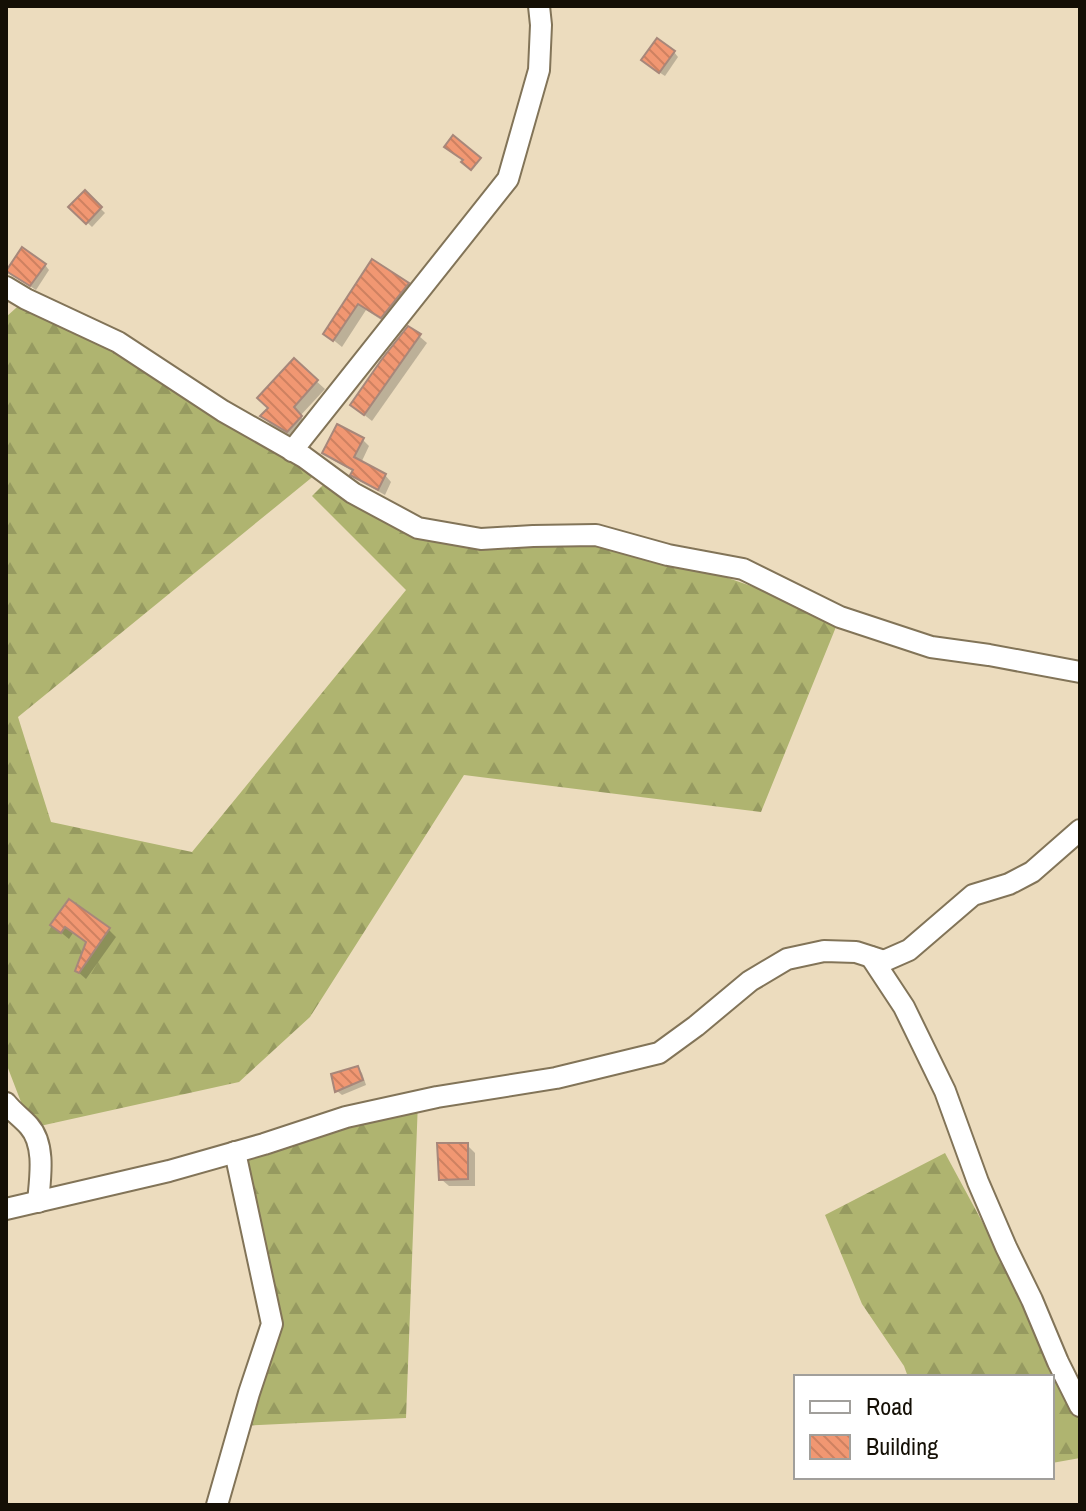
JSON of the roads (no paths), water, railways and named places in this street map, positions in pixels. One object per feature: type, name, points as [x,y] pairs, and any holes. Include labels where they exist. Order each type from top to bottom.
[{"type":"street","points":[[292,451],[508,179],[539,70],[539,6]]},
{"type":"street","points":[[9,292],[118,342],[353,493],[418,528],[481,539],[596,535],[668,555],[743,569],[840,617],[931,647],[1080,672]]},
{"type":"street","points":[[6,1209],[169,1171],[346,1117],[437,1097],[556,1078],[659,1053],[750,981],[787,959],[824,951],[856,952],[884,961],[909,950],[973,895],[1009,884],[1032,872],[1080,830]]},
{"type":"street","points":[[871,957],[904,1007],[945,1091],[978,1182],[1080,1406]]},
{"type":"street","points":[[6,1103],[31,1128],[39,1148],[38,1202]]},
{"type":"street","points":[[217,1505],[272,1324],[235,1152]]}]
